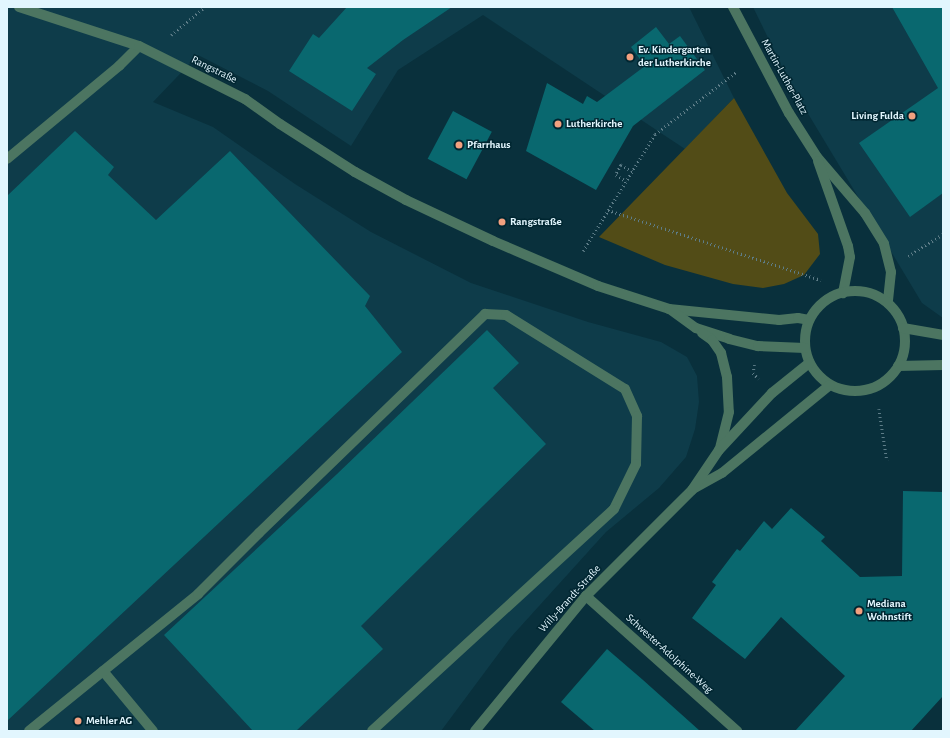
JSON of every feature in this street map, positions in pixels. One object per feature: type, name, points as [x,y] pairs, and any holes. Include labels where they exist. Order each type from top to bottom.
[{"type":"street","name":"Rangstraße","points":[[19,7],[139,46],[245,99],[280,124],[355,172],[406,200],[493,241],[598,286],[669,309],[779,320],[798,318],[809,320]]},
{"type":"street","name":"Martin-Luther-Platz","points":[[733,7],[789,113],[817,157],[865,213],[884,244],[891,272],[888,303]]},
{"type":"street","points":[[7,160],[119,66],[139,46]]},
{"type":"street","name":"Martin-Luther-Platz","points":[[817,157],[848,246],[850,257],[843,293]]},
{"type":"street","points":[[867,292],[888,303],[897,314],[903,328],[905,340],[904,354],[898,366],[890,376],[880,385],[868,390],[855,391],[842,390],[830,385],[822,379],[809,362],[805,348],[805,338],[809,320],[823,303],[843,293],[867,292]]},
{"type":"street","name":"Rangstraße","points":[[669,309],[696,328],[758,346],[805,348]]},
{"type":"street","points":[[29,731],[198,594],[485,314],[506,315],[625,389],[637,416],[636,464],[614,509],[372,731]]},
{"type":"street","points":[[696,328],[712,340],[721,353],[726,367],[729,412],[719,450]]},
{"type":"street","points":[[903,328],[943,335]]},
{"type":"street","name":"Willy-Brandt-Straße","points":[[475,731],[586,596],[692,490],[719,450],[772,393],[809,362]]},
{"type":"street","points":[[898,366],[943,365]]},
{"type":"street","name":"Willy-Brandt-Straße","points":[[692,490],[722,473],[830,385]]},
{"type":"street","name":"Schwester-Adolphine-Weg","points":[[586,596],[737,731]]},
{"type":"street","points":[[103,671],[153,731]]},
{"type":"path","points":[[171,35],[205,7]]},
{"type":"path","points":[[583,251],[655,134],[736,72]]},
{"type":"path","points":[[626,181],[616,175],[620,164],[632,171]]},
{"type":"path","points":[[608,210],[821,280]]},
{"type":"path","points":[[906,257],[943,234]]},
{"type":"path","points":[[753,373],[756,359]]},
{"type":"path","points":[[749,374],[753,373]]},
{"type":"path","points":[[753,373],[762,382]]},
{"type":"path","points":[[879,409],[887,460]]},
{"type":"shaded area","points":[[7,7],[689,7],[734,98],[685,149],[483,15],[398,70],[351,146],[268,91],[198,55],[153,102],[213,127],[295,184],[371,232],[471,283],[588,322],[661,342],[687,357],[697,376],[699,402],[695,429],[686,457],[659,488],[606,532],[511,637],[441,731],[7,731]]},
{"type":"shaded area","points":[[753,7],[943,7],[943,318],[922,303],[792,87]]},
{"type":"shaded area","points":[[734,98],[787,193],[818,234],[820,254],[804,275],[784,284],[763,288],[733,284],[665,265],[599,237]]},
{"type":"building","points":[[347,7],[452,7],[403,40],[367,68],[376,74],[352,111],[289,71],[313,34],[319,38]]},
{"type":"building","points":[[892,7],[943,7],[943,193],[910,217],[859,143],[938,88]]},
{"type":"building","points":[[656,27],[669,44],[680,36],[705,70],[633,126],[596,190],[526,151],[547,83],[583,104],[587,96],[597,102],[645,66],[631,47]]},
{"type":"building","name":"Pfarrhaus","points":[[453,111],[492,132],[466,179],[428,159]]},
{"type":"building","points":[[75,131],[114,167],[108,175],[156,220],[230,151],[370,296],[365,306],[402,352],[7,721],[7,196]]},
{"type":"building","points":[[487,330],[519,363],[493,388],[546,444],[361,626],[383,649],[296,731],[253,731],[164,635],[337,474]]},
{"type":"building","name":"Mediana Wohnstift","points":[[903,491],[943,492],[943,696],[911,731],[795,731],[845,676],[781,617],[745,659],[692,618],[716,585],[712,582],[737,549],[740,551],[764,521],[772,529],[791,508],[825,537],[821,541],[860,577],[902,576]]},
{"type":"building","points":[[607,649],[700,731],[595,731],[561,702]]},
{"type":"place","name":"Ev. Kindergarten der Lutherkirche","points":[[630,57]]},
{"type":"place","name":"Living Fulda","points":[[912,116]]},
{"type":"place","name":"Lutherkirche","points":[[558,124]]},
{"type":"place","name":"Pfarrhaus","points":[[459,145]]},
{"type":"place","name":"Rangstraße","points":[[502,222]]},
{"type":"place","name":"Mediana Wohnstift","points":[[859,611]]},
{"type":"place","name":"Mehler AG","points":[[78,721]]}]
